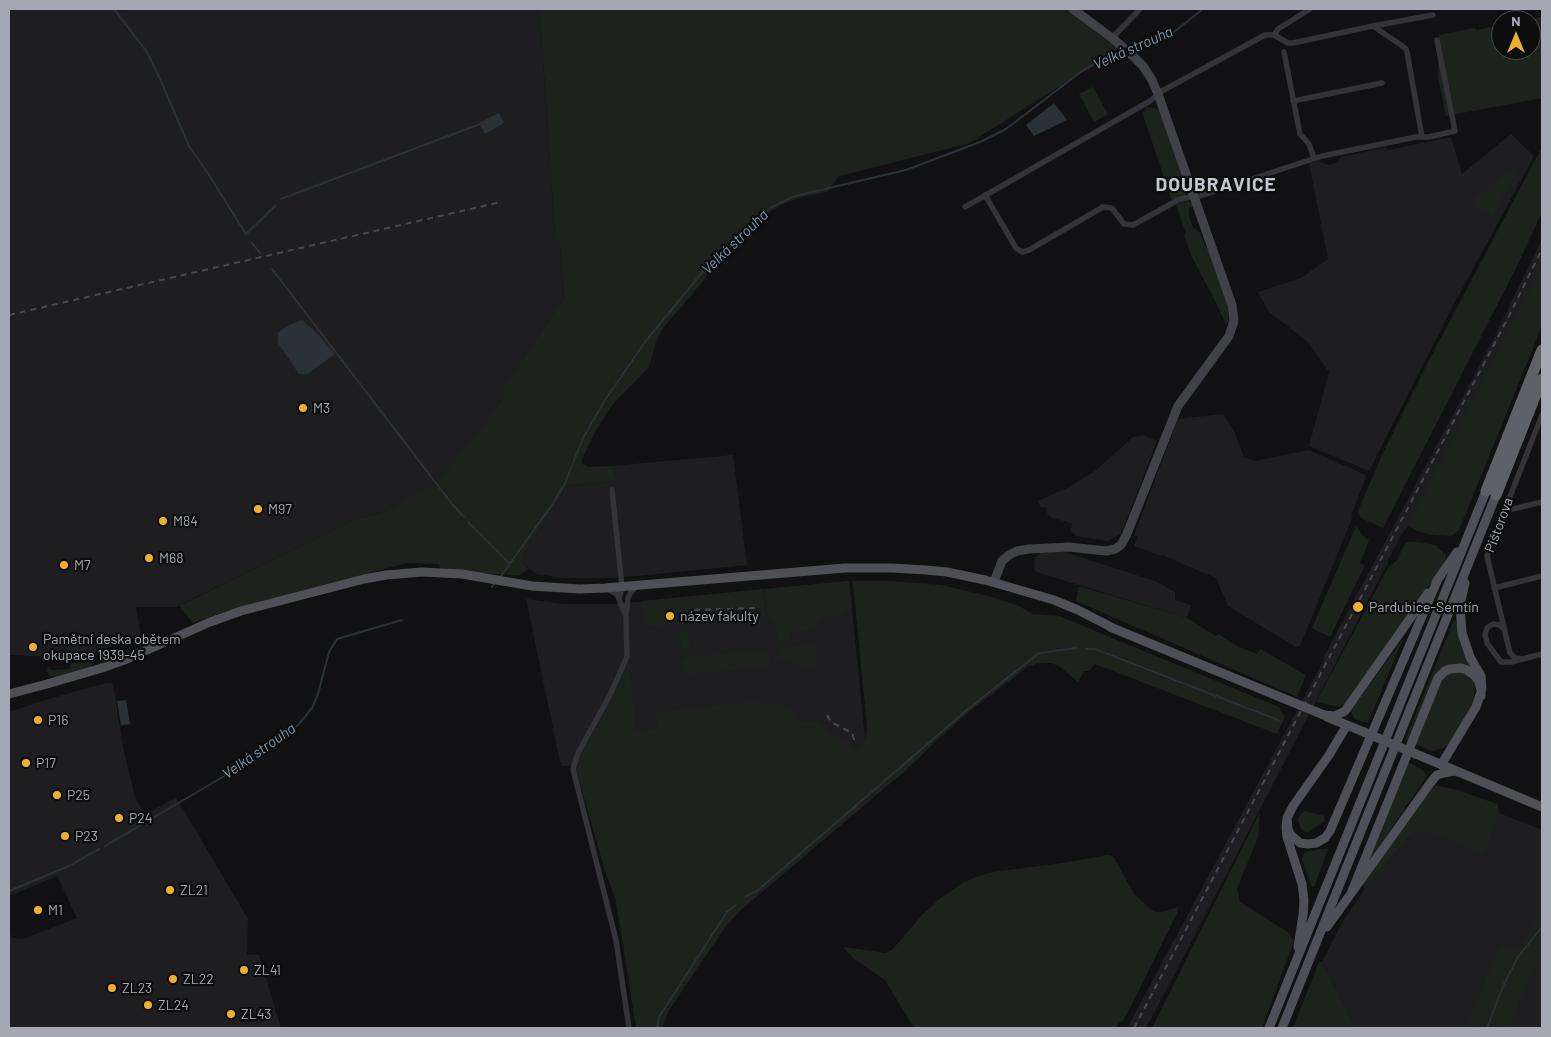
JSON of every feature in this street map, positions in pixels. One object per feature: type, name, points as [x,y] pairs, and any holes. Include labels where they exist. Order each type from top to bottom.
[{"type":"highway","points":[[1490,493],[1542,350]]},
{"type":"highway","points":[[1490,493],[1542,379]]},
{"type":"main road","points":[[1324,715],[1334,716],[1344,711],[1467,536],[1490,493]]},
{"type":"main road","points":[[1441,765],[1476,707],[1480,696],[1482,680],[1466,648],[1460,615],[1462,594],[1490,493]]},
{"type":"main road","points":[[1269,1028],[1467,536]]},
{"type":"main road","points":[[1282,1028],[1478,540]]},
{"type":"main road","points":[[9,694],[108,666],[226,616],[346,583],[386,575],[422,572],[455,573],[559,588],[605,588],[860,567],[931,570],[994,582],[1067,605],[1113,628],[1542,807]]},
{"type":"main road","points":[[1288,818],[1287,826],[1290,834],[1300,843],[1316,843],[1325,838],[1330,832],[1438,579]]},
{"type":"main road","points":[[1352,891],[1438,678],[1450,669],[1461,668],[1467,670],[1479,682],[1481,688],[1480,696]]},
{"type":"main road","points":[[1293,969],[1302,923],[1304,900],[1302,884],[1287,837],[1286,827],[1293,806],[1329,755],[1347,725]]},
{"type":"main road","points":[[1451,748],[1452,762],[1461,773]]},
{"type":"main road","points":[[1314,948],[1352,891],[1431,782],[1444,772],[1454,771],[1461,773]]},
{"type":"street","points":[[994,582],[1002,561],[1017,551],[1060,547],[1110,551],[1119,547],[1126,536],[1178,406],[1227,340],[1233,326],[1232,305],[1158,94],[1147,72],[1139,61],[1122,46],[1073,9]]},
{"type":"street","points":[[1112,38],[1140,9]]},
{"type":"street","points":[[1274,35],[1278,29],[1310,9]]},
{"type":"street","points":[[965,207],[1150,101],[1158,94],[1260,37],[1274,35],[1289,43],[1293,43],[1433,15]]},
{"type":"street","points":[[1373,26],[1406,49],[1422,137]]},
{"type":"street","points":[[985,195],[1016,248],[1022,252],[1029,250],[1103,208],[1112,208],[1124,224],[1132,225],[1178,200],[1194,197],[1314,158],[1455,131],[1437,40]]},
{"type":"street","points":[[1284,52],[1300,134],[1309,144],[1314,158]]},
{"type":"street","points":[[1293,101],[1382,83]]},
{"type":"street","name":"Pištorova","points":[[1522,659],[1511,655],[1488,562],[1488,553],[1541,423],[1542,415]]},
{"type":"street","points":[[612,490],[622,587],[620,599]]},
{"type":"street","points":[[1504,510],[1513,510],[1542,502]]},
{"type":"street","points":[[1494,588],[1542,576]]},
{"type":"street","points":[[629,1028],[616,940],[573,770],[578,753],[610,695],[627,657],[626,619],[628,598],[633,590],[640,585]]},
{"type":"street","points":[[622,587],[628,598]]},
{"type":"street","points":[[605,588],[615,592],[620,599],[626,619]]},
{"type":"street","points":[[1505,631],[1499,624],[1490,626],[1485,633],[1487,643],[1501,662],[1542,654]]},
{"type":"shaded area","points":[[9,9],[542,9],[544,12],[540,16],[555,236],[560,247],[564,298],[500,392],[505,397],[434,485],[389,510],[355,520],[176,607],[136,607],[141,636],[108,643],[107,654],[62,657],[9,655]]},
{"type":"shaded area","points":[[542,9],[1067,9],[1118,49],[970,143],[839,176],[827,192],[802,197],[783,204],[770,212],[715,262],[705,279],[663,328],[656,342],[649,367],[612,405],[595,432],[582,459],[582,464],[589,467],[611,466],[618,480],[567,485],[523,556],[522,563],[529,569],[519,575],[492,574],[440,568],[439,564],[407,563],[226,611],[193,623],[179,606],[355,520],[389,510],[438,481],[505,397],[500,392],[564,298],[560,247],[555,236],[540,15],[543,12]]},
{"type":"shaded area","points":[[1541,17],[1542,98],[1446,116],[1438,77],[1439,35],[1491,27],[1491,60],[1541,60]]},
{"type":"shaded area","points":[[1093,87],[1108,114],[1094,122],[1079,94]]},
{"type":"shaded area","points":[[1054,103],[1067,120],[1034,136],[1026,125]]},
{"type":"shaded area","points":[[1145,107],[1154,108],[1161,112],[1187,190],[1186,195],[1172,201],[1142,112],[1146,110]]},
{"type":"shaded area","points":[[499,113],[504,123],[485,134],[479,123]]},
{"type":"shaded area","points":[[1511,134],[1534,156],[1454,304],[1369,471],[1309,446],[1329,372],[1308,342],[1268,311],[1258,292],[1301,278],[1328,259],[1309,163],[1318,161],[1328,165],[1337,163],[1341,157],[1387,147],[1388,150],[1451,137],[1462,174]]},
{"type":"shaded area","points":[[1542,147],[1542,212],[1517,266],[1383,528],[1361,518],[1358,511],[1382,455],[1426,366]]},
{"type":"shaded area","points":[[1508,170],[1514,171],[1514,175],[1492,217],[1470,204]]},
{"type":"shaded area","points":[[1188,201],[1192,204],[1192,208],[1189,207],[1189,217],[1194,229],[1200,233],[1206,248],[1209,250],[1227,303],[1229,322],[1226,324],[1190,253],[1184,235],[1186,234],[1176,204]]},
{"type":"shaded area","points":[[1542,239],[1542,267],[1538,277],[1408,526],[1400,537],[1387,562],[1388,564],[1168,987],[1146,1028],[1127,1028],[1493,340]]},
{"type":"shaded area","points":[[1542,267],[1542,326],[1459,530],[1453,535],[1448,536],[1417,531],[1408,525]]},
{"type":"shaded area","points":[[302,320],[318,334],[335,354],[307,374],[299,374],[278,343],[278,333],[287,326]]},
{"type":"shaded area","points":[[1223,414],[1234,431],[1244,457],[1255,461],[1309,450],[1364,474],[1366,478],[1351,515],[1353,516],[1300,646],[1296,647],[1228,606],[1216,578],[1162,555],[1134,546],[1138,537],[1134,535],[1178,419]]},
{"type":"shaded area","points":[[1144,435],[1157,441],[1121,534],[1108,541],[1076,536],[1071,531],[1072,523],[1052,518],[1048,515],[1045,507],[1041,508],[1038,501],[1069,487],[1095,471],[1133,437]]},
{"type":"shaded area","points":[[733,455],[747,565],[616,578],[562,578],[537,574],[522,563],[528,546],[556,505],[567,485],[618,480],[611,466]]},
{"type":"shaded area","points":[[1356,526],[1362,535],[1369,540],[1360,563],[1365,565],[1330,637],[1312,628]]},
{"type":"shaded area","points":[[1406,542],[1435,545],[1446,555],[1442,567],[1346,703],[1340,707],[1316,702],[1388,568],[1397,560]]},
{"type":"shaded area","points":[[1064,552],[1155,581],[1175,592],[1175,600],[1191,605],[1187,618],[1036,572],[1034,567],[1035,558],[1041,553]]},
{"type":"shaded area","points":[[849,581],[865,738],[855,751],[561,766],[526,599],[564,604],[617,604]]},
{"type":"shaded area","points":[[849,581],[852,608],[847,608],[843,615],[820,618],[817,622],[817,629],[790,632],[789,640],[782,641],[778,639],[775,622],[768,616],[765,589]]},
{"type":"shaded area","points":[[853,581],[890,581],[942,585],[992,597],[1019,606],[1032,614],[1059,616],[1279,707],[1285,717],[1277,734],[1095,664],[1089,671],[1084,671],[1078,682],[1052,663],[1038,663],[1027,667],[969,712],[906,770],[742,909],[726,926],[671,1007],[663,1028],[636,1028],[616,901],[605,871],[575,766],[604,715],[629,664],[636,731],[658,729],[656,712],[759,701],[765,705],[784,705],[793,710],[797,722],[817,722],[855,751],[865,738],[867,727]]},
{"type":"shaded area","points":[[1079,586],[1187,618],[1216,636],[1218,634],[1237,646],[1257,654],[1260,649],[1306,675],[1297,697],[1076,601]]},
{"type":"shaded area","points":[[763,589],[765,616],[645,627],[642,601]],"holes":[[[761,606],[761,611],[719,613],[717,616],[703,618],[702,615],[693,615],[693,609]]]},
{"type":"shaded area","points":[[1454,620],[1457,621],[1471,668],[1449,665],[1408,741],[1405,740]]},
{"type":"shaded area","points":[[718,626],[719,628],[690,630]]},
{"type":"shaded area","points":[[688,630],[690,650],[682,648],[680,635],[682,631]]},
{"type":"shaded area","points":[[1403,639],[1368,723],[1354,719],[1351,711],[1354,706]]},
{"type":"shaded area","points":[[812,646],[817,652],[818,662],[812,662],[813,667],[807,667],[779,657],[779,649],[783,647]]},
{"type":"shaded area","points":[[761,650],[767,652],[770,659],[769,663],[762,667],[691,674],[685,671],[683,667],[683,661],[689,657]]},
{"type":"shaded area","points":[[90,662],[93,664],[91,667],[55,678],[49,675],[47,670],[49,666],[51,670],[70,669],[71,663]]},
{"type":"shaded area","points":[[1451,672],[1460,672],[1467,675],[1475,685],[1473,705],[1449,744],[1442,749],[1432,751],[1415,744],[1440,681]]},
{"type":"shaded area","points":[[106,683],[113,683],[123,746],[135,798],[145,815],[176,797],[248,919],[247,954],[259,955],[281,1028],[9,1028],[9,932],[12,937],[18,939],[25,938],[77,918],[57,876],[9,896],[9,712]]},
{"type":"shaded area","points":[[126,700],[130,724],[121,725],[117,701]]},
{"type":"shaded area","points":[[1408,762],[1423,770],[1427,776],[1365,867]]},
{"type":"shaded area","points":[[1432,785],[1458,790],[1497,804],[1499,813],[1486,851],[1477,851],[1429,832],[1417,832],[1410,836],[1365,889],[1362,883]]},
{"type":"shaded area","points":[[1305,811],[1324,816],[1325,821],[1307,833],[1301,829],[1298,820],[1299,816]]},
{"type":"shaded area","points":[[1260,812],[1258,837],[1237,889],[1240,902],[1288,932],[1294,941],[1262,1028],[1152,1028]]},
{"type":"shaded area","points":[[1499,813],[1542,830],[1542,1028],[1356,1028],[1322,962],[1343,921],[1365,889],[1410,836],[1417,832],[1429,832],[1486,851]]},
{"type":"shaded area","points":[[1328,849],[1314,887],[1312,887],[1302,859],[1305,851]]},
{"type":"shaded area","points":[[1107,855],[1115,859],[1134,894],[1150,909],[1162,912],[1178,907],[1177,913],[1132,1004],[1123,1021],[1116,1028],[914,1028],[885,980],[854,959],[844,948],[885,953],[892,950],[924,913],[942,897],[964,882],[979,876],[993,872]]},
{"type":"shaded area","points":[[1542,913],[1542,957],[1527,983],[1508,1028],[1465,1028],[1502,946],[1516,951]]},
{"type":"shaded area","points":[[1319,962],[1322,962],[1356,1028],[1293,1028]]},
{"type":"waterway","points":[[111,9],[114,9],[147,52],[189,146],[246,234],[275,206]]},
{"type":"waterway","name":"Velká strouha","points":[[1128,48],[1174,32],[1203,9]]},
{"type":"waterway","name":"Velká strouha","points":[[501,576],[554,502],[565,483],[583,438],[605,400],[645,342],[709,264],[770,208],[795,196],[906,170],[980,142],[1006,129],[1082,71],[1121,50]]},
{"type":"waterway","points":[[281,199],[480,124]]},
{"type":"waterway","points":[[252,243],[260,253]]},
{"type":"waterway","points":[[272,269],[452,504],[464,517]]},
{"type":"waterway","points":[[468,522],[509,563]]},
{"type":"waterway","name":"Velká strouha","points":[[105,846],[245,764],[298,725],[312,708],[318,694],[329,652],[337,639],[402,620]]},
{"type":"waterway","points":[[745,897],[758,890],[968,709],[1039,653],[1076,648]]},
{"type":"waterway","points":[[1086,649],[1095,649],[1278,720]]},
{"type":"waterway","name":"Velká strouha","points":[[9,891],[69,866],[99,849]]},
{"type":"waterway","points":[[657,1028],[659,1017],[727,912],[736,905]]},
{"type":"waterway","points":[[1487,1028],[1504,984],[1518,957],[1542,927]]},
{"type":"railway","points":[[9,315],[501,202]]},
{"type":"railway","points":[[1134,1028],[1509,316],[1542,249]]},
{"type":"railway","points":[[694,610],[756,608]]},
{"type":"railway","points":[[827,715],[831,722],[852,733],[855,743]]},
{"type":"place","name":"M3","points":[[303,408]]},
{"type":"place","name":"M97","points":[[258,509]]},
{"type":"place","name":"M84","points":[[163,521]]},
{"type":"place","name":"M68","points":[[149,558]]},
{"type":"place","name":"M7","points":[[64,565]]},
{"type":"place","name":"Pardubice-Semtín","points":[[1358,607]]},
{"type":"place","name":"název fakulty","points":[[670,616]]},
{"type":"place","name":"Pamětní deska obětem okupace 1939-45","points":[[33,647]]},
{"type":"place","name":"P16","points":[[38,720]]},
{"type":"place","name":"P17","points":[[26,763]]},
{"type":"place","name":"P25","points":[[57,795]]},
{"type":"place","name":"P24","points":[[119,818]]},
{"type":"place","name":"P23","points":[[65,836]]},
{"type":"place","name":"ZL21","points":[[170,890]]},
{"type":"place","name":"M1","points":[[38,910]]},
{"type":"place","name":"ZL41","points":[[244,970]]},
{"type":"place","name":"ZL22","points":[[173,979]]},
{"type":"place","name":"ZL23","points":[[112,988]]},
{"type":"place","name":"ZL24","points":[[148,1005]]},
{"type":"place","name":"ZL43","points":[[231,1014]]},
{"type":"district","name":"DOUBRAVICE","points":[[1216,185]]}]
